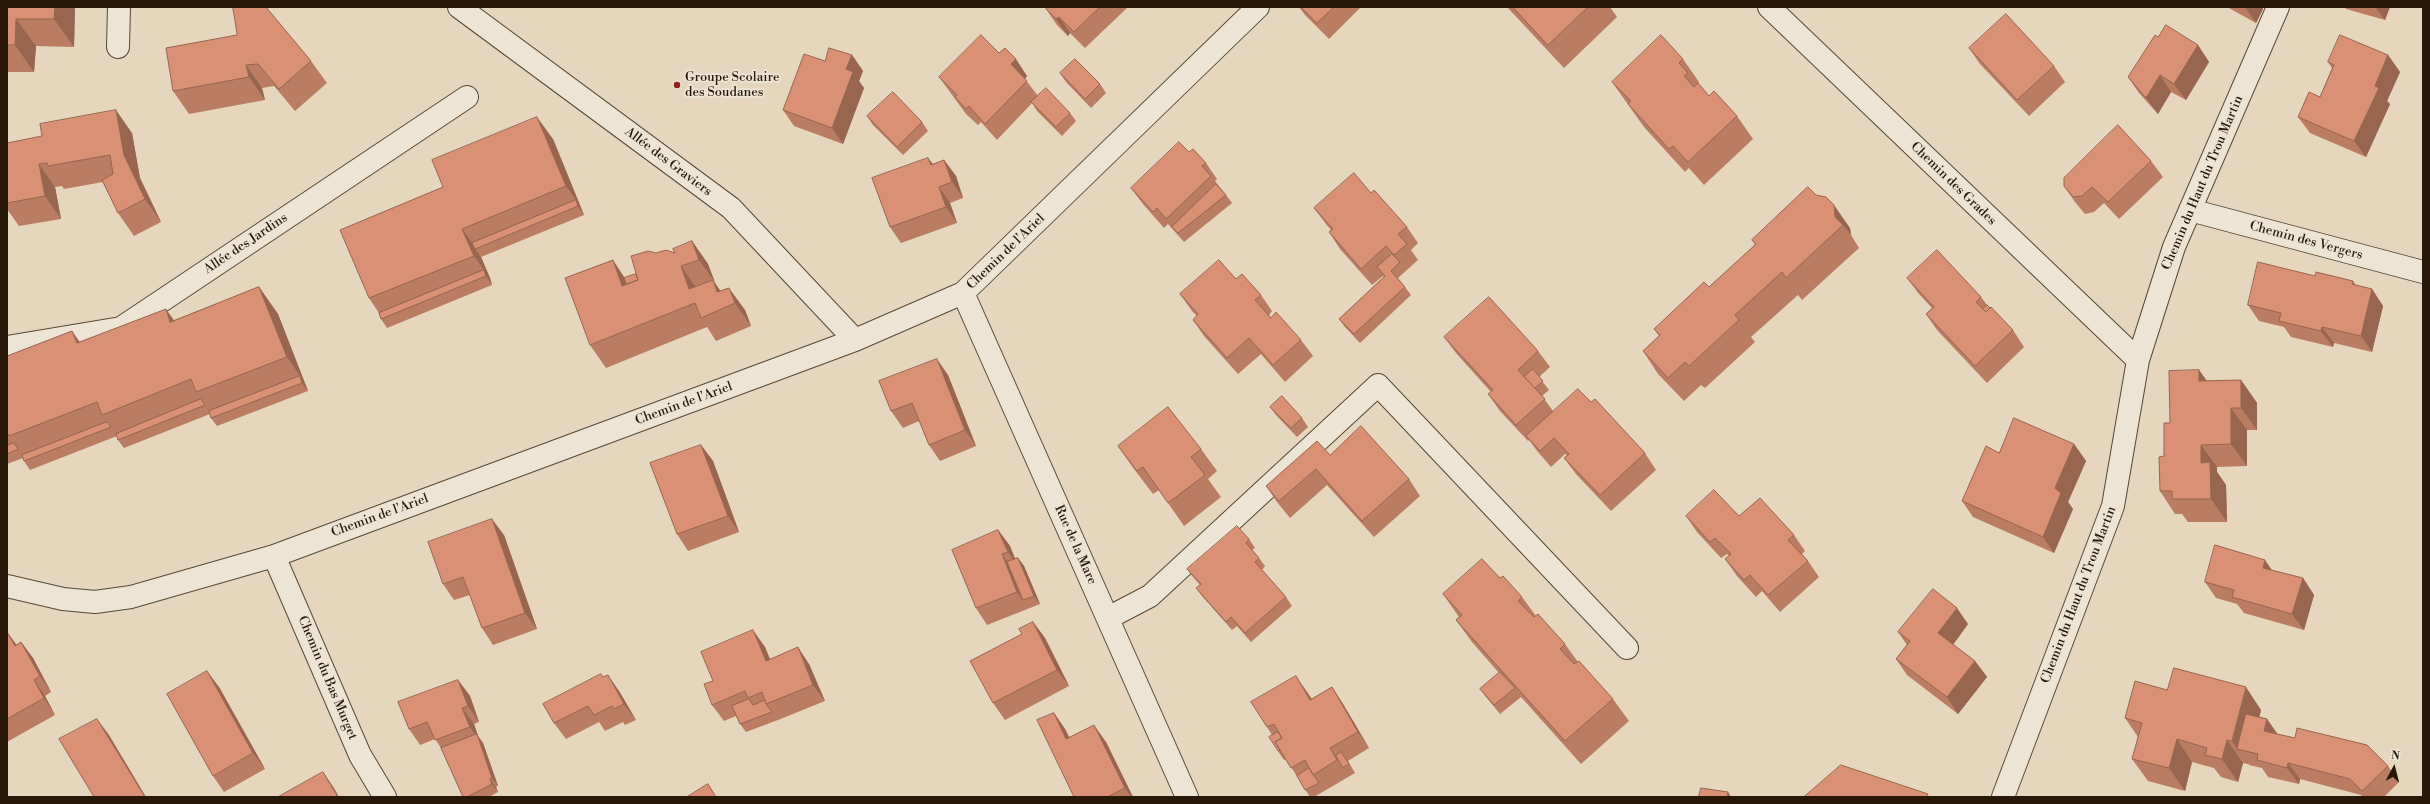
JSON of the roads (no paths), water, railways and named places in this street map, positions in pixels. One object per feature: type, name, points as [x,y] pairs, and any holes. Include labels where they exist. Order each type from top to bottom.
[{"type":"street","points":[[118,47],[119,7]]},
{"type":"street","name":"Allée des Graviers","points":[[459,7],[731,208],[855,340]]},
{"type":"street","name":"Chemin de l'Ariel","points":[[7,586],[63,599],[95,602],[131,597],[274,556],[855,340],[963,293],[1258,7]]},
{"type":"street","name":"Chemin des Grades","points":[[1769,7],[2138,360]]},
{"type":"street","name":"Chemin du Haut du Trou Martin","points":[[2003,797],[2113,506],[2138,360],[2174,246],[2278,7]]},
{"type":"street","name":"Allée des Jardins","points":[[7,347],[121,328],[467,96]]},
{"type":"street","name":"Chemin des Vergers","points":[[2190,210],[2423,272]]},
{"type":"street","name":"Rue de la Mare","points":[[963,293],[1187,797]]},
{"type":"street","points":[[1108,618],[1150,596],[1378,385],[1627,648]]},
{"type":"street","name":"Chemin du Bas Murget","points":[[274,556],[360,755],[385,797]]},
{"type":"place","name":"Groupe Scolaire des Soudanes","points":[[677,85]]}]
